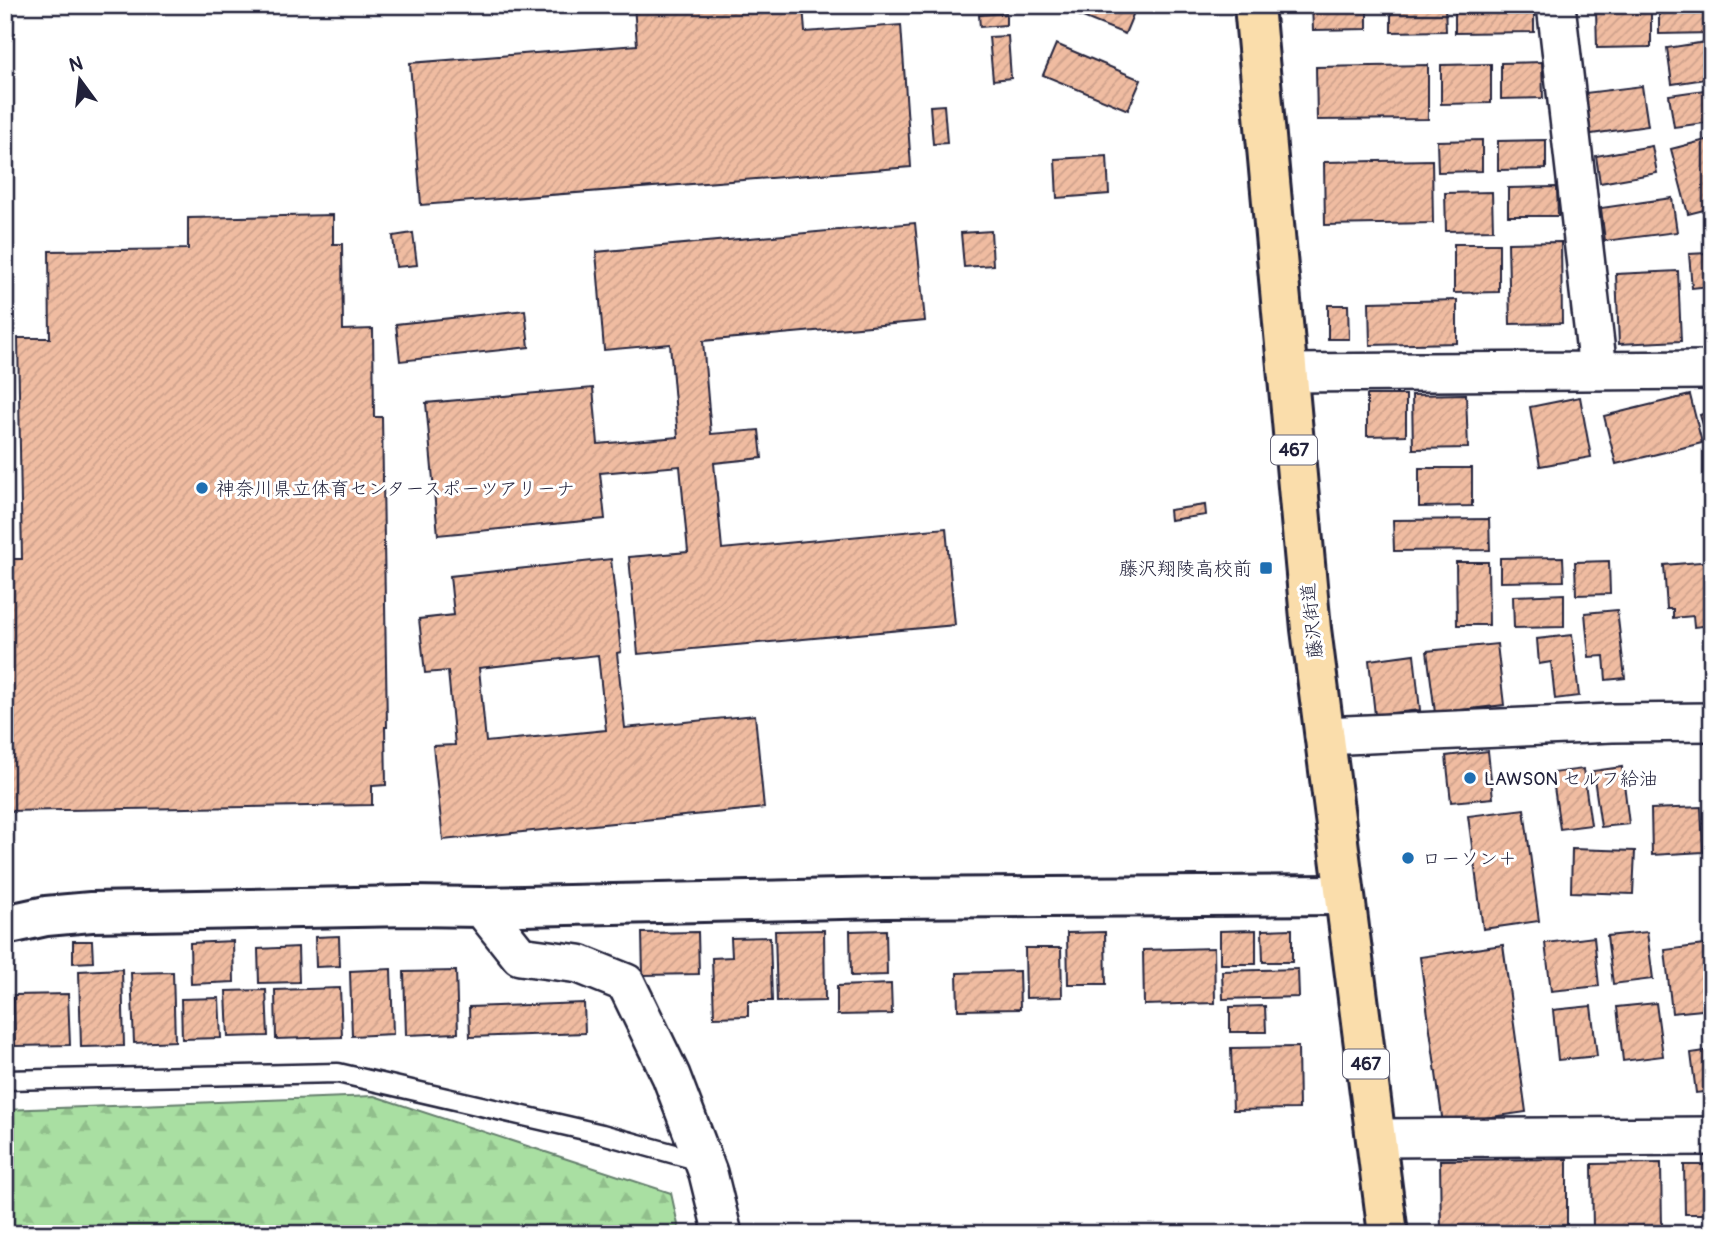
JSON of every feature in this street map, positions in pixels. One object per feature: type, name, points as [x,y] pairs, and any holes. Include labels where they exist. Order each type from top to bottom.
[{"type":"highway","name":"藤沢街道","points":[[1254,5],[1311,629],[1388,1234]]},
{"type":"street","points":[[1556,5],[1598,370]]},
{"type":"street","points":[[1287,373],[1712,370]]},
{"type":"street","points":[[1324,736],[1612,723],[1712,722]]},
{"type":"street","points":[[5,925],[46,916],[91,912],[885,898],[1344,894]]},
{"type":"street","points":[[481,907],[520,956],[579,964],[626,983],[671,1076],[704,1162],[723,1234]]},
{"type":"street","points":[[1377,1138],[1712,1136]]},
{"type":"lane","points":[[5,1080],[338,1073],[602,1134],[704,1162]]},
{"type":"green space","points":[[374,1096],[671,1193],[680,1234],[5,1234],[5,1110]]},
{"type":"building","points":[[634,5],[803,5],[805,32],[901,25],[911,167],[421,205],[410,63],[637,45]]},
{"type":"building","points":[[1053,5],[1137,5],[1125,34]]},
{"type":"building","points":[[1312,5],[1367,5],[1367,29],[1313,30]]},
{"type":"building","points":[[1391,5],[1445,5],[1446,31],[1391,32]]},
{"type":"building","points":[[1455,5],[1534,5],[1534,32],[1455,33]]},
{"type":"building","points":[[1659,5],[1712,5],[1712,33],[1659,34]]},
{"type":"building","points":[[1596,10],[1651,10],[1651,47],[1597,48]]},
{"type":"building","points":[[1006,13],[1006,25],[980,27],[979,15]]},
{"type":"building","points":[[1008,36],[1011,78],[993,80],[989,37]]},
{"type":"building","points":[[1712,41],[1712,78],[1672,84],[1667,48]]},
{"type":"building","points":[[1056,44],[1141,80],[1128,110],[1043,75]]},
{"type":"building","points":[[1542,62],[1543,98],[1501,99],[1501,63]]},
{"type":"building","points":[[1491,64],[1491,103],[1441,104],[1441,65]]},
{"type":"building","points":[[1428,65],[1428,119],[1317,120],[1316,67]]},
{"type":"building","points":[[1642,86],[1648,126],[1591,134],[1585,93]]},
{"type":"building","points":[[1712,89],[1712,122],[1674,127],[1669,95]]},
{"type":"building","points":[[944,105],[947,143],[933,144],[930,106]]},
{"type":"building","points":[[1710,139],[1712,208],[1688,214],[1671,149]]},
{"type":"building","points":[[1482,140],[1482,171],[1438,172],[1437,141]]},
{"type":"building","points":[[1546,140],[1546,169],[1498,170],[1498,141]]},
{"type":"building","points":[[1652,146],[1657,173],[1600,183],[1596,156]]},
{"type":"building","points":[[1107,156],[1109,194],[1057,198],[1055,159]]},
{"type":"building","points":[[1432,160],[1433,223],[1325,225],[1324,162]]},
{"type":"building","points":[[1557,187],[1558,216],[1508,216],[1508,188]]},
{"type":"building","points":[[1492,192],[1493,230],[1446,231],[1445,193]]},
{"type":"building","points":[[1672,198],[1677,232],[1605,241],[1601,208]]},
{"type":"building","name":"神奈川県立体育センタースポーツアリーナ","points":[[333,215],[333,244],[342,244],[343,330],[373,329],[374,417],[382,417],[386,785],[372,786],[372,805],[5,811],[5,559],[22,559],[18,338],[50,338],[49,251],[188,249],[188,218]]},
{"type":"building","points":[[915,223],[925,321],[703,341],[711,434],[759,430],[762,458],[714,463],[722,549],[946,528],[955,625],[638,654],[629,557],[688,552],[680,466],[600,473],[605,519],[438,535],[426,403],[593,388],[598,444],[678,437],[670,344],[604,350],[596,252]]},
{"type":"building","points":[[991,231],[993,265],[964,267],[961,233]]},
{"type":"building","points":[[413,233],[417,265],[396,267],[393,236]]},
{"type":"building","points":[[1561,242],[1562,323],[1510,324],[1508,243]]},
{"type":"building","points":[[1454,244],[1499,244],[1499,292],[1454,293]]},
{"type":"building","points":[[1707,253],[1710,286],[1692,288],[1689,254]]},
{"type":"building","points":[[1678,271],[1681,341],[1619,344],[1616,274]]},
{"type":"building","points":[[1457,300],[1457,343],[1370,345],[1369,302]]},
{"type":"building","points":[[1328,305],[1348,305],[1349,339],[1328,339]]},
{"type":"building","points":[[525,310],[529,347],[400,361],[396,324]]},
{"type":"building","points":[[1466,394],[1468,448],[1413,449],[1412,395]]},
{"type":"building","points":[[1367,395],[1406,395],[1406,435],[1367,436]]},
{"type":"building","points":[[1690,395],[1702,443],[1616,464],[1604,416]]},
{"type":"building","points":[[1580,397],[1591,457],[1540,466],[1530,407]]},
{"type":"building","points":[[1712,411],[1712,454],[1700,415]]},
{"type":"building","points":[[1419,468],[1472,468],[1472,506],[1419,507]]},
{"type":"building","points":[[1205,505],[1206,515],[1170,520],[1169,510]]},
{"type":"building","points":[[1489,519],[1490,550],[1394,551],[1393,520]]},
{"type":"building","points":[[1563,557],[1564,581],[1500,582],[1500,558]]},
{"type":"building","points":[[611,559],[621,652],[617,653],[625,728],[755,715],[764,808],[443,840],[433,746],[455,745],[448,671],[425,673],[419,619],[454,615],[450,576]],"holes":[[[598,655],[606,730],[486,742],[479,668]]]},
{"type":"building","points":[[1609,561],[1610,594],[1576,595],[1575,562]]},
{"type":"building","points":[[1712,561],[1712,625],[1694,627],[1693,616],[1673,618],[1673,609],[1667,609],[1664,565]]},
{"type":"building","points":[[1456,562],[1488,562],[1489,625],[1457,625]]},
{"type":"building","points":[[1564,594],[1564,627],[1514,628],[1513,596]]},
{"type":"building","points":[[1617,610],[1625,678],[1606,680],[1604,656],[1589,657],[1585,613]]},
{"type":"building","points":[[1572,635],[1579,696],[1555,699],[1551,662],[1539,664],[1537,639]]},
{"type":"building","points":[[1497,644],[1504,705],[1435,713],[1427,651]]},
{"type":"building","points":[[1414,654],[1420,710],[1375,715],[1369,660]]},
{"type":"building","points":[[1488,751],[1493,798],[1451,802],[1446,756]]},
{"type":"building","points":[[1622,767],[1629,824],[1601,827],[1593,771]]},
{"type":"building","points":[[1583,769],[1591,825],[1560,829],[1552,773]]},
{"type":"building","points":[[1701,807],[1703,852],[1652,855],[1651,809]]},
{"type":"building","points":[[1524,809],[1539,921],[1483,929],[1468,816]]},
{"type":"building","points":[[1572,849],[1635,851],[1633,894],[1571,892]]},
{"type":"building","points":[[1292,929],[1292,962],[1263,962],[1262,930]]},
{"type":"building","points":[[824,930],[825,1001],[777,1002],[775,931]]},
{"type":"building","points":[[886,930],[887,975],[851,976],[850,931]]},
{"type":"building","points":[[1256,930],[1256,964],[1220,964],[1220,931]]},
{"type":"building","points":[[698,932],[699,974],[643,975],[642,933]]},
{"type":"building","points":[[1105,932],[1106,984],[1068,984],[1067,933]]},
{"type":"building","points":[[1647,932],[1653,979],[1613,984],[1607,936]]},
{"type":"building","points":[[339,936],[340,966],[316,967],[315,937]]},
{"type":"building","points":[[770,937],[772,1001],[748,1001],[748,1016],[714,1017],[712,958],[732,957],[731,938]]},
{"type":"building","points":[[1594,937],[1599,986],[1551,991],[1545,943]]},
{"type":"building","points":[[73,941],[92,941],[93,962],[73,963]]},
{"type":"building","points":[[233,941],[234,982],[191,984],[190,943]]},
{"type":"building","points":[[1712,944],[1712,1009],[1672,1013],[1665,950]]},
{"type":"building","points":[[1503,945],[1526,1112],[1443,1124],[1420,957]]},
{"type":"building","points":[[298,947],[299,982],[259,983],[258,949]]},
{"type":"building","points":[[1025,948],[1061,948],[1062,997],[1026,998]]},
{"type":"building","points":[[1214,948],[1215,1003],[1144,1005],[1143,950]]},
{"type":"building","points":[[122,969],[124,1046],[81,1047],[79,971]]},
{"type":"building","points":[[391,969],[393,1034],[352,1036],[350,971]]},
{"type":"building","points":[[1298,969],[1299,997],[1223,999],[1222,971]]},
{"type":"building","points":[[456,971],[458,1033],[406,1035],[404,972]]},
{"type":"building","points":[[1019,971],[1020,1009],[958,1010],[957,973]]},
{"type":"building","points":[[173,972],[175,1041],[134,1043],[131,973]]},
{"type":"building","points":[[891,984],[892,1014],[837,1015],[837,986]]},
{"type":"building","points":[[340,988],[342,1037],[276,1039],[275,990]]},
{"type":"building","points":[[266,990],[268,1036],[228,1037],[226,991]]},
{"type":"building","points":[[68,994],[70,1045],[15,1046],[14,995]]},
{"type":"building","points":[[219,998],[221,1038],[182,1039],[181,999]]},
{"type":"building","points":[[584,1003],[585,1033],[470,1037],[469,1007]]},
{"type":"building","points":[[1656,1003],[1663,1056],[1623,1061],[1617,1007]]},
{"type":"building","points":[[1265,1006],[1266,1032],[1230,1032],[1230,1007]]},
{"type":"building","points":[[1591,1006],[1597,1056],[1558,1060],[1553,1010]]},
{"type":"building","points":[[1298,1047],[1299,1109],[1233,1110],[1231,1048]]},
{"type":"building","points":[[1712,1050],[1712,1091],[1696,1093],[1691,1053]]},
{"type":"building","points":[[1567,1159],[1567,1234],[1441,1234],[1440,1160]]},
{"type":"building","points":[[1661,1163],[1662,1229],[1593,1230],[1592,1164]]},
{"type":"building","points":[[1684,1165],[1712,1165],[1712,1214],[1685,1214]]},
{"type":"building","points":[[1683,1228],[1712,1228],[1712,1234],[1683,1234]]},
{"type":"place","name":"神奈川県立体育センタースポーツアリーナ","points":[[202,488]]},
{"type":"place","name":"藤沢翔陵高校前","points":[[1266,568]]},
{"type":"place","name":"LAWSON セルフ給油","points":[[1470,778]]},
{"type":"place","name":"ローソン＋","points":[[1408,858]]}]
